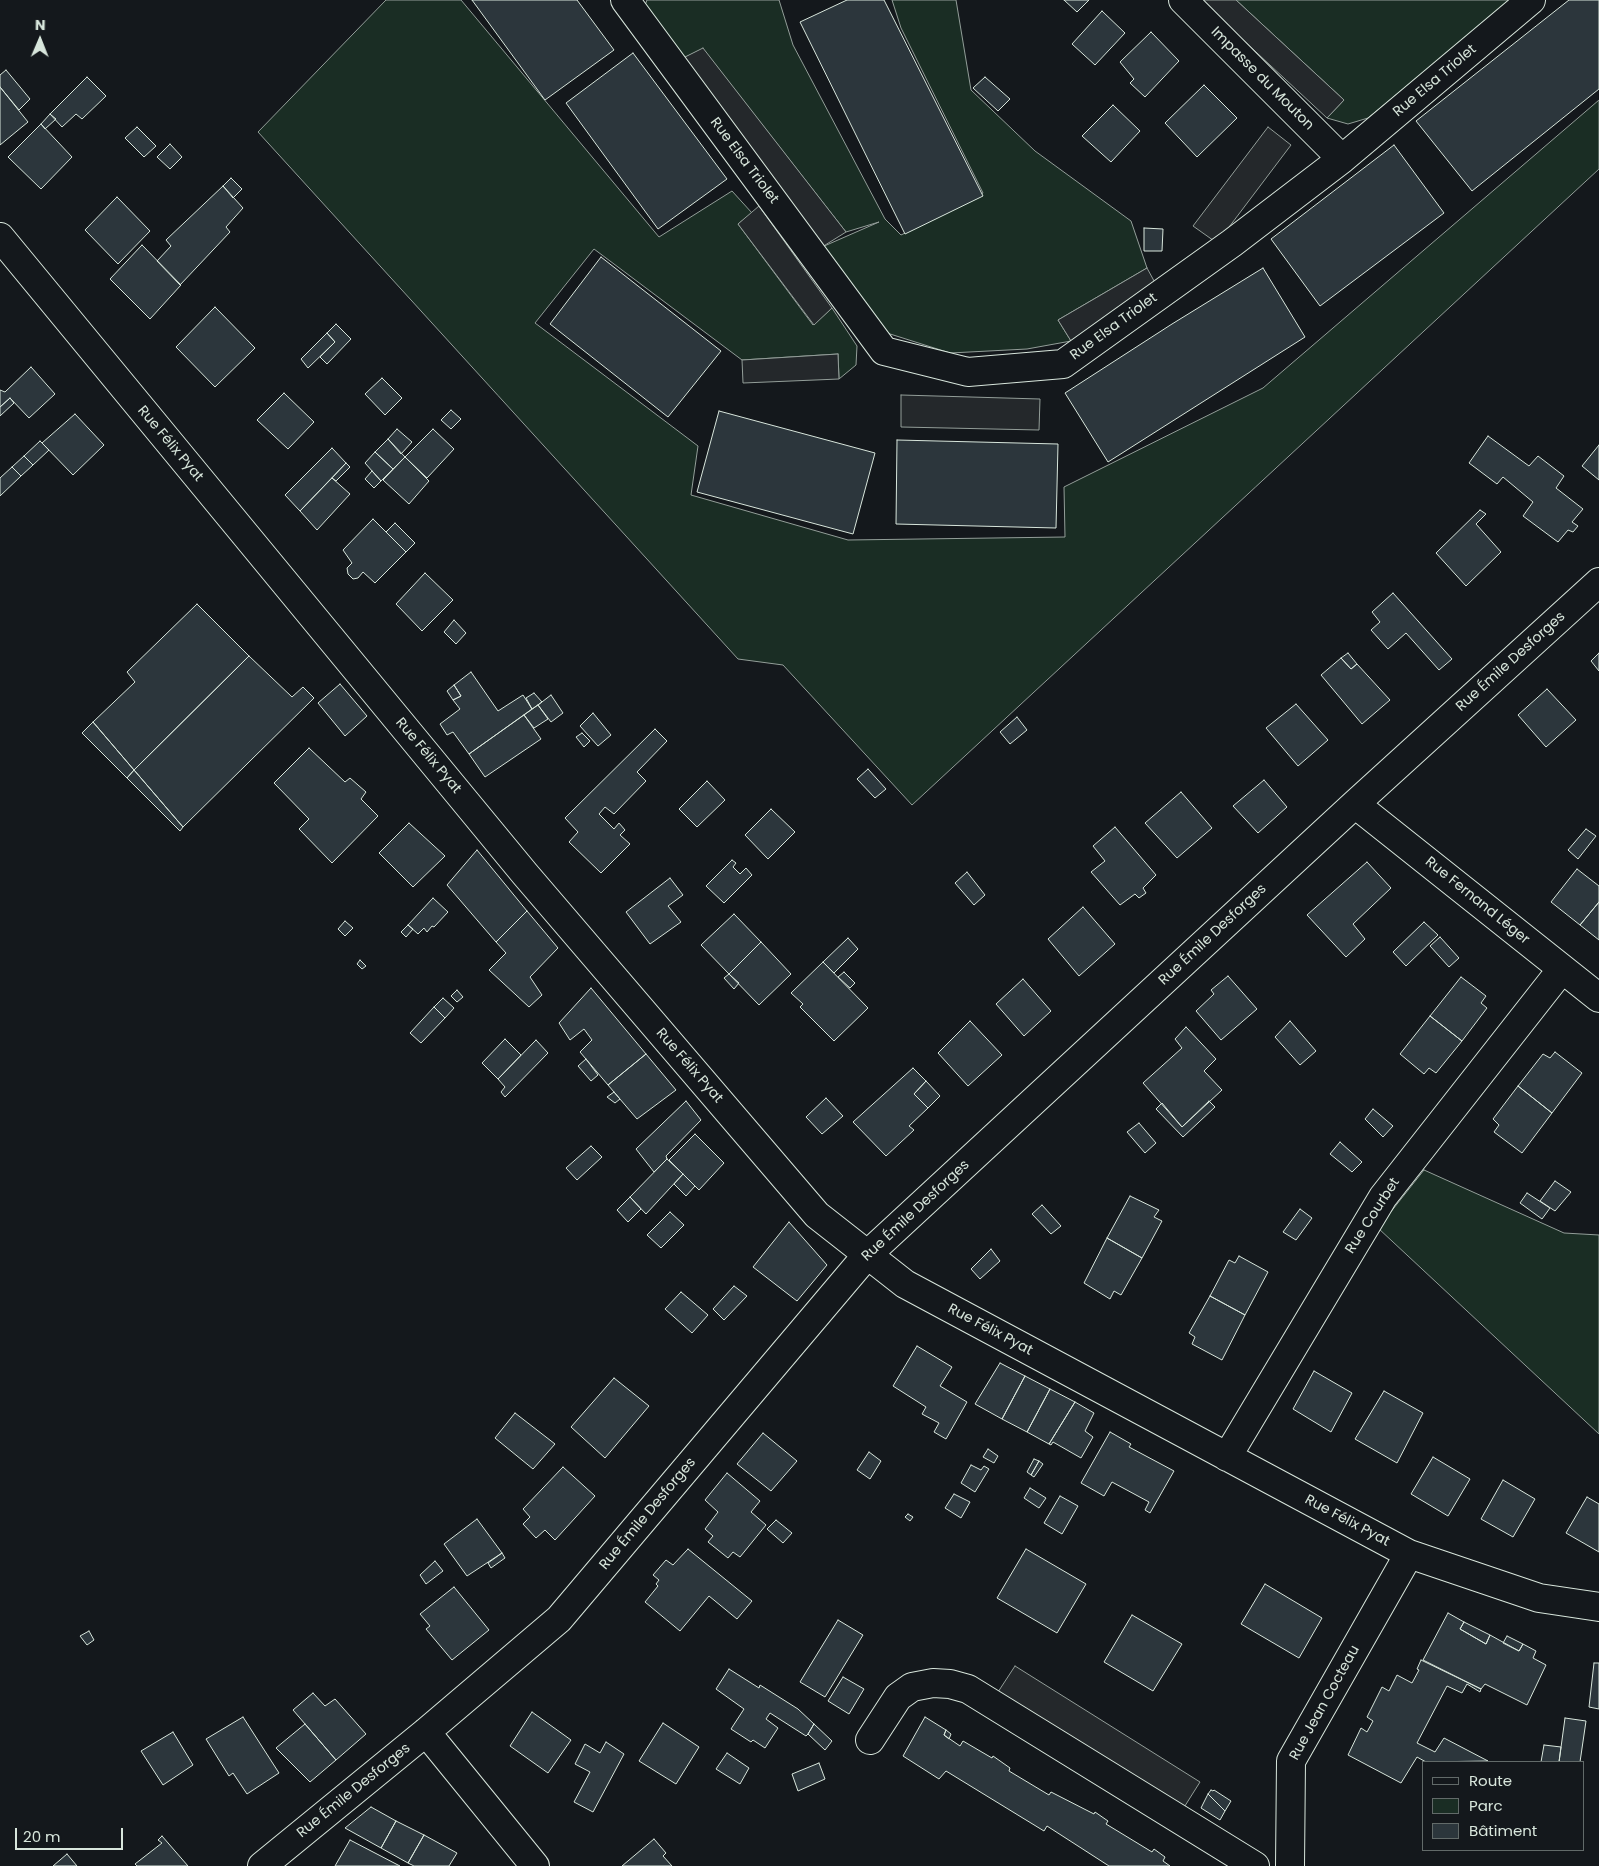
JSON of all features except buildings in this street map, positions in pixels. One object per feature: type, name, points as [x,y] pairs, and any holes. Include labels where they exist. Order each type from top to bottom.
[{"type":"street","name":"Rue Elsa Triolet","points":[[625,0],[884,351],[968,372],[1062,364],[1232,243],[1342,158],[1531,0]]},
{"type":"street","name":"Impasse du Mouton","points":[[1183,0],[1342,158]]},
{"type":"street","name":"Rue Félix Pyat","points":[[0,237],[525,874],[817,1215],[905,1284],[1409,1554],[1539,1598],[1599,1607]]},
{"type":"street","name":"Rue Émile Desforges","points":[[262,1866],[426,1732],[559,1618],[867,1255],[1355,804],[1599,582]]},
{"type":"street","name":"Rue Fernand Léger","points":[[1355,804],[1599,998]]},
{"type":"street","name":"Rue Courbet","points":[[1226,1457],[1382,1197],[1562,969]]},
{"type":"street","name":"Rue Jean Cocteau","points":[[1290,1866],[1291,1761],[1409,1554]]},
{"type":"street","points":[[870,1740],[898,1697],[912,1687],[950,1684],[968,1689],[1256,1866]]},
{"type":"street","points":[[426,1732],[535,1866]]},
{"type":"green space","points":[[386,0],[461,0],[659,237],[732,191],[752,213],[738,224],[813,325],[832,308],[857,346],[856,365],[839,379],[838,354],[742,360],[594,249],[535,323],[698,446],[691,495],[848,540],[1065,537],[1064,487],[1263,388],[1599,100],[1599,169],[912,805],[783,665],[738,659],[258,132]]},
{"type":"green space","points":[[647,0],[779,0],[793,45],[885,219],[901,235],[975,199],[983,193],[901,28],[892,0],[956,0],[971,90],[1035,151],[1131,221],[1147,268],[1058,320],[1071,341],[1027,349],[950,353],[887,333],[822,247],[879,222],[846,232],[703,49],[679,60],[644,8]]},
{"type":"green space","points":[[1236,0],[1511,0],[1368,118],[1348,124],[1327,118],[1344,100]]},
{"type":"green space","points":[[1424,1170],[1564,1233],[1599,1235],[1599,1434],[1378,1228]]},
{"type":"shaded area","points":[[1200,0],[1236,0],[1344,100],[1327,118]]},
{"type":"shaded area","points":[[703,48],[846,232],[822,247],[679,60]]},
{"type":"shaded area","points":[[1268,127],[1291,145],[1217,243],[1193,226]]},
{"type":"shaded area","points":[[759,206],[832,308],[814,325],[738,224]]},
{"type":"shaded area","points":[[1147,268],[1159,290],[1071,341],[1058,320]]},
{"type":"shaded area","points":[[838,354],[839,379],[743,383],[742,360]]},
{"type":"shaded area","points":[[901,395],[1040,399],[1039,430],[901,427]]},
{"type":"shaded area","points":[[1015,1666],[1200,1782],[1183,1809],[998,1692]]}]
